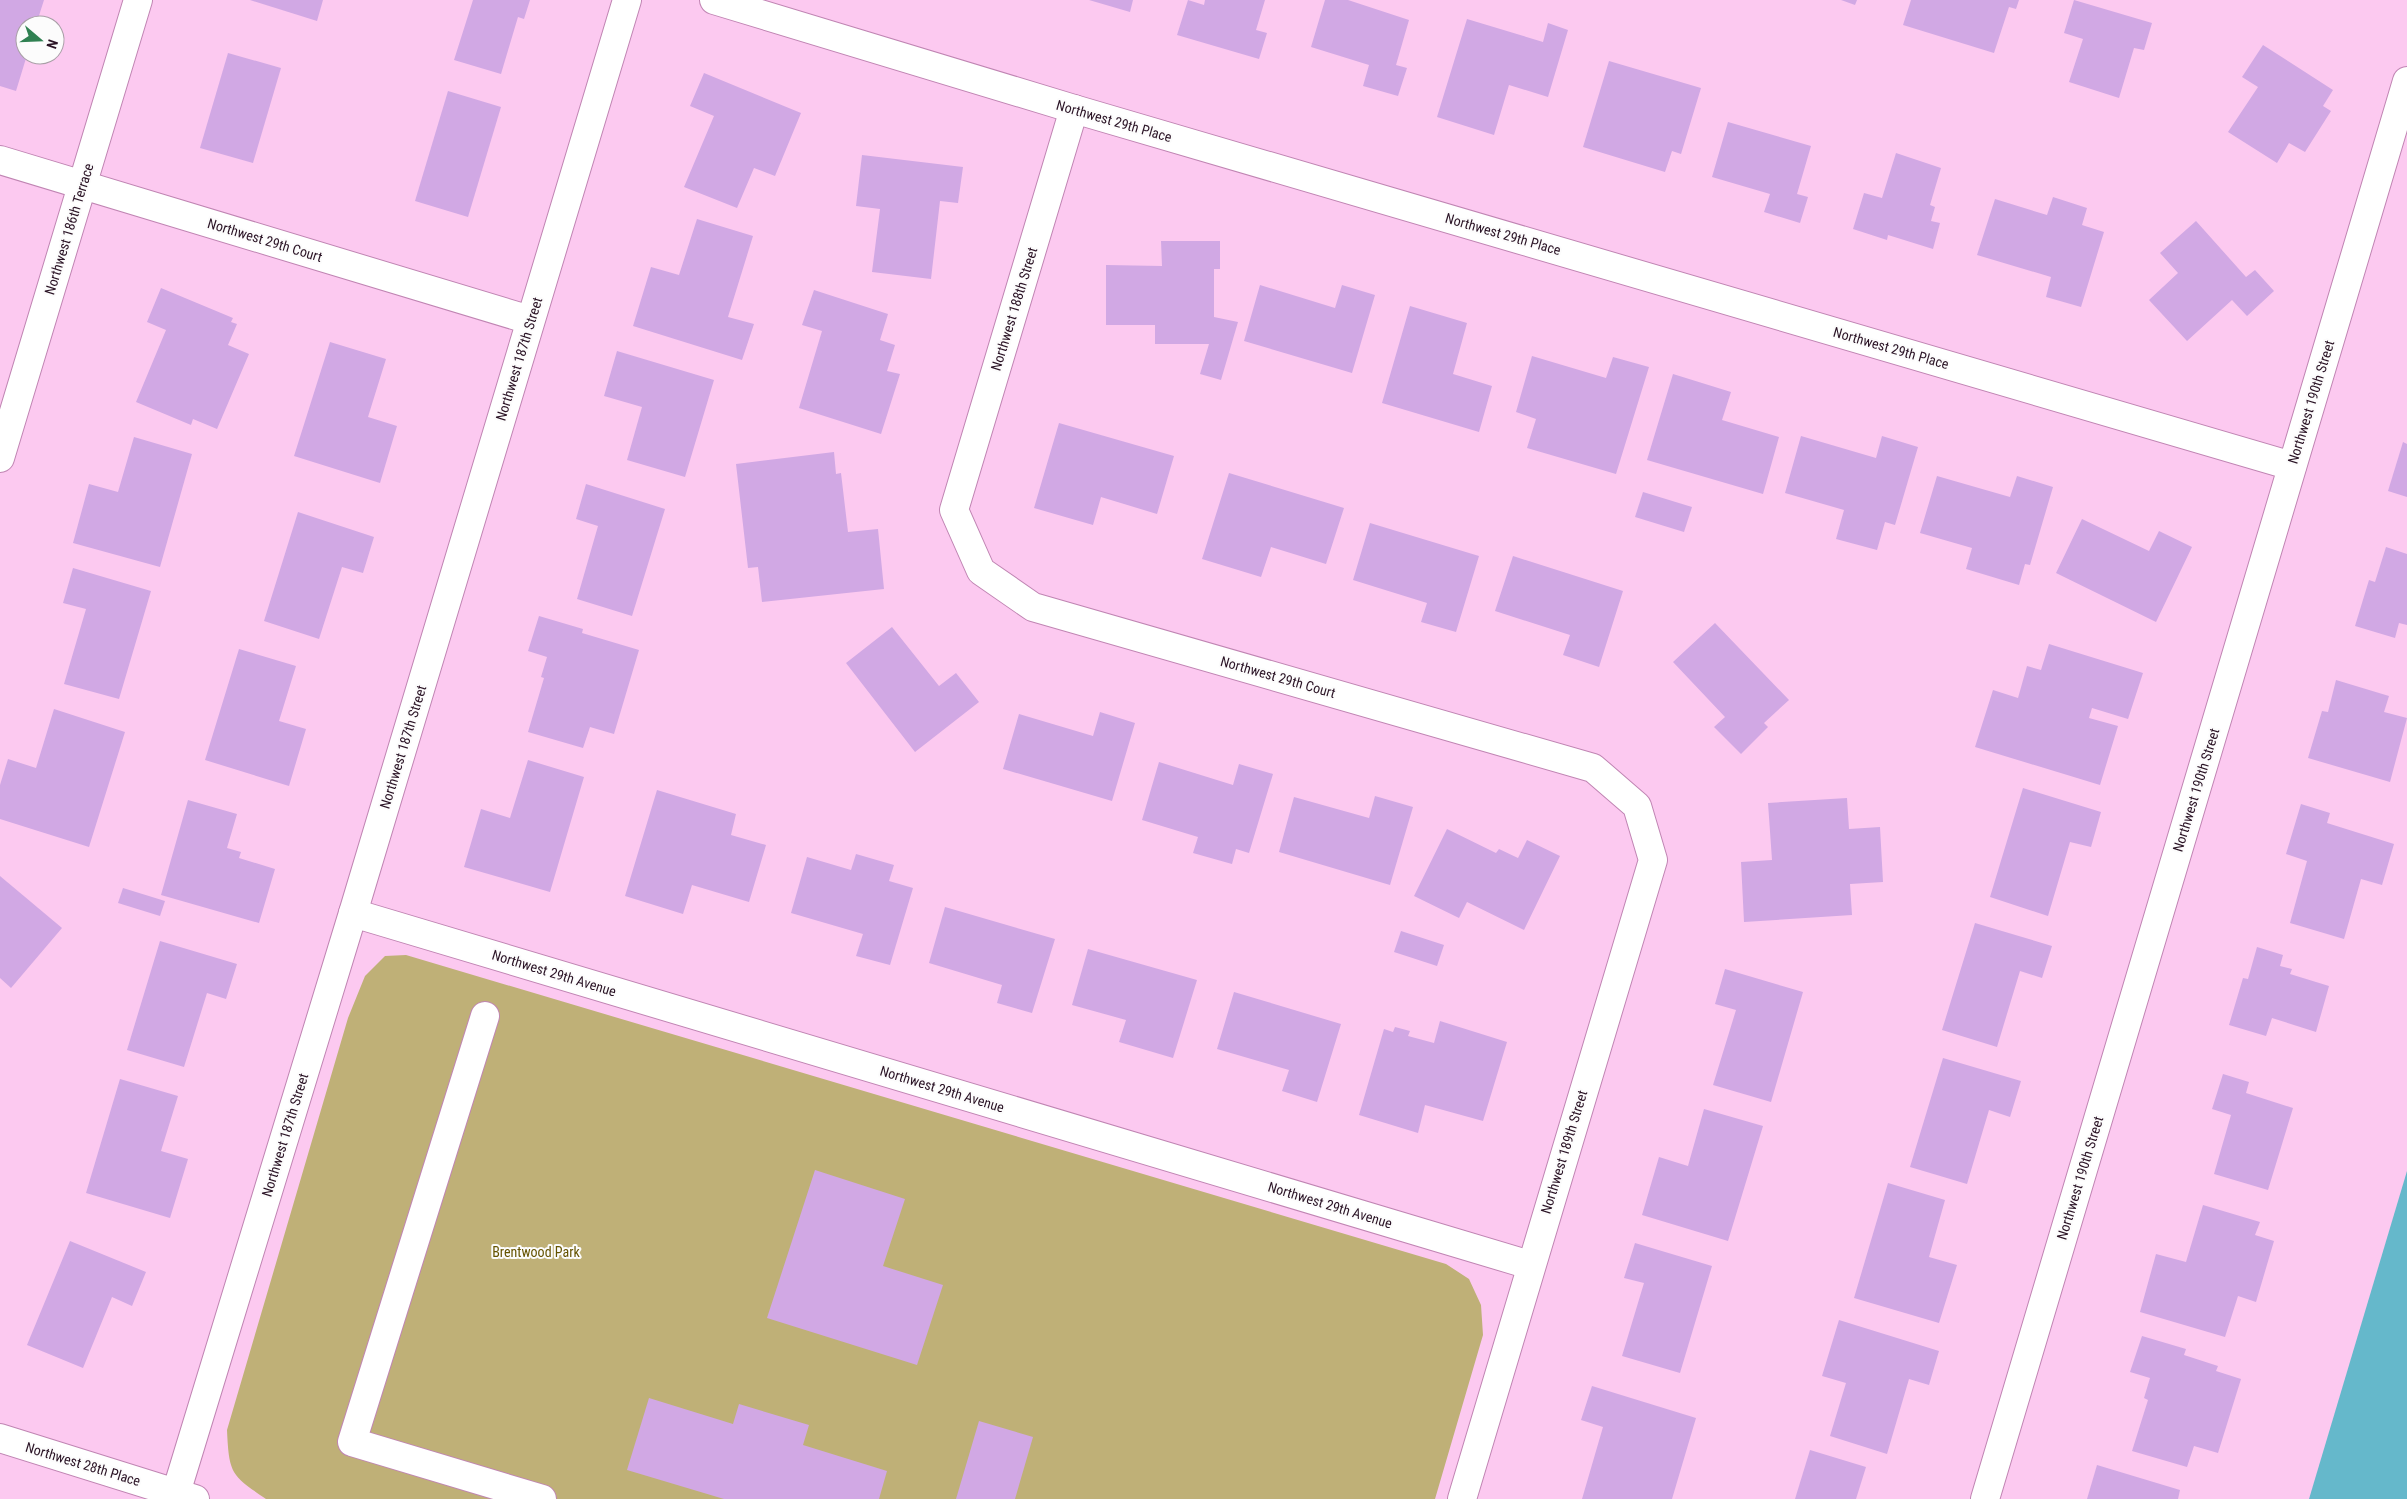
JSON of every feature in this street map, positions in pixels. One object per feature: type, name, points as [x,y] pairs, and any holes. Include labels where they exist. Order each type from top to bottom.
[{"type":"street","name":"Northwest 186th Terrace","points":[[0,458],[138,0]]},
{"type":"street","name":"Northwest 187th Street","points":[[185,1496],[353,913],[627,0]]},
{"type":"street","name":"Northwest 29th Place","points":[[714,0],[1074,109],[2292,466]]},
{"type":"street","name":"Northwest 190th Street","points":[[1985,1499],[2407,81]]},
{"type":"street","name":"Northwest 188th Street","points":[[954,510],[1074,109]]},
{"type":"street","name":"Northwest 29th Court","points":[[0,160],[530,320]]},
{"type":"street","name":"Northwest 29th Court","points":[[954,510],[980,571],[1034,607],[1593,768],[1636,806]]},
{"type":"street","name":"Northwest 189th Street","points":[[1462,1499],[1530,1265],[1653,860],[1636,806]]},
{"type":"street","name":"Northwest 29th Avenue","points":[[353,913],[1530,1265]]},
{"type":"street","points":[[485,1016],[352,1442],[542,1499]]},
{"type":"street","name":"Northwest 28th Place","points":[[0,1438],[185,1496]]},
{"type":"green space","name":"Brentwood Park","points":[[406,955],[1446,1264],[1469,1279],[1481,1305],[1483,1335],[1435,1499],[266,1499],[245,1484],[234,1472],[229,1456],[227,1430],[348,1018],[365,976],[385,956]]},
{"type":"water","points":[[2407,1171],[2407,1499],[2309,1499]]},
{"type":"building","points":[[0,0],[44,0],[39,15],[15,15],[15,65],[24,65],[16,91],[0,86]]},
{"type":"building","points":[[250,0],[323,0],[317,21]]},
{"type":"building","points":[[473,0],[530,0],[524,19],[518,17],[501,74],[454,60]]},
{"type":"building","points":[[1089,0],[1133,0],[1130,12]]},
{"type":"building","points":[[1188,0],[1204,5],[1205,0],[1265,0],[1256,30],[1267,33],[1259,59],[1177,35]]},
{"type":"building","points":[[1325,0],[1348,0],[1409,20],[1396,65],[1407,68],[1398,96],[1363,86],[1369,65],[1311,47]]},
{"type":"building","points":[[1841,0],[1857,0],[1855,5]]},
{"type":"building","points":[[1911,0],[2019,0],[2016,9],[2009,7],[1994,53],[1903,25]]},
{"type":"building","points":[[2074,0],[2152,23],[2144,50],[2134,48],[2119,98],[2069,82],[2083,39],[2064,33]]},
{"type":"building","points":[[1467,19],[1543,42],[1548,23],[1568,30],[1548,97],[1509,85],[1494,135],[1437,117]]},
{"type":"building","points":[[2263,45],[2333,90],[2323,106],[2331,111],[2305,152],[2289,143],[2277,163],[2228,132],[2258,87],[2242,77]]},
{"type":"building","points":[[228,53],[281,68],[253,163],[200,148]]},
{"type":"building","points":[[1609,61],[1701,88],[1681,154],[1672,151],[1665,172],[1583,147]]},
{"type":"building","points":[[704,73],[801,113],[775,176],[754,168],[737,208],[684,187],[714,116],[690,106]]},
{"type":"building","points":[[448,91],[501,107],[468,217],[415,201]]},
{"type":"building","points":[[1728,122],[1811,146],[1797,194],[1808,197],[1800,223],[1764,212],[1770,194],[1712,177]]},
{"type":"building","points":[[1896,153],[1941,168],[1930,205],[1935,207],[1931,221],[1940,223],[1933,249],[1888,235],[1887,240],[1853,229],[1864,193],[1882,198]]},
{"type":"building","points":[[862,155],[963,167],[958,203],[940,201],[931,279],[872,272],[880,209],[856,206]]},
{"type":"building","points":[[2053,197],[2087,208],[2082,225],[2104,232],[2081,307],[2046,297],[2051,277],[1977,255],[1995,199],[2047,215]]},
{"type":"building","points":[[697,219],[753,236],[728,317],[754,324],[742,360],[633,326],[651,267],[679,275]]},
{"type":"building","points":[[2196,221],[2246,277],[2255,270],[2274,291],[2247,316],[2232,300],[2187,341],[2149,300],[2178,273],[2160,253]]},
{"type":"building","points":[[1161,241],[1220,241],[1220,269],[1214,269],[1214,317],[1238,322],[1221,380],[1200,374],[1209,344],[1155,344],[1155,325],[1106,325],[1106,265],[1162,266]]},
{"type":"building","points":[[1260,285],[1335,308],[1342,285],[1375,295],[1352,373],[1244,341]]},
{"type":"building","points":[[161,288],[233,318],[231,322],[237,324],[228,345],[249,354],[217,429],[193,419],[191,425],[136,402],[166,330],[147,322]]},
{"type":"building","points":[[814,290],[888,314],[880,340],[895,345],[887,371],[900,374],[881,434],[799,408],[822,331],[802,325]]},
{"type":"building","points":[[1410,306],[1467,323],[1453,374],[1492,386],[1479,432],[1382,403]]},
{"type":"building","points":[[330,342],[386,359],[368,417],[397,426],[380,483],[294,456]]},
{"type":"building","points":[[617,351],[714,380],[685,477],[627,460],[642,407],[604,396]]},
{"type":"building","points":[[1532,356],[1606,378],[1613,357],[1649,367],[1616,474],[1527,448],[1536,419],[1516,412]]},
{"type":"building","points":[[1673,374],[1731,392],[1722,420],[1779,437],[1763,494],[1647,460]]},
{"type":"building","points":[[1059,423],[1174,456],[1157,514],[1101,497],[1093,525],[1034,508]]},
{"type":"building","points":[[1801,436],[1876,458],[1882,436],[1918,447],[1895,525],[1885,522],[1877,550],[1836,539],[1844,510],[1785,493]]},
{"type":"building","points":[[134,437],[192,454],[160,567],[73,543],[89,484],[118,492]]},
{"type":"building","points":[[2403,442],[2407,444],[2407,497],[2388,491]]},
{"type":"building","points":[[834,452],[836,474],[841,473],[848,532],[878,529],[884,589],[762,602],[758,567],[748,568],[736,464]]},
{"type":"building","points":[[1229,473],[1344,508],[1326,564],[1271,547],[1261,577],[1202,559]]},
{"type":"building","points":[[1937,476],[2010,497],[2017,476],[2053,487],[2030,565],[2025,564],[2019,585],[1966,569],[1972,548],[1920,533]]},
{"type":"building","points":[[586,484],[665,509],[632,616],[577,599],[598,526],[576,519]]},
{"type":"building","points":[[1643,492],[1692,507],[1684,532],[1635,517]]},
{"type":"building","points":[[298,512],[374,537],[363,573],[342,567],[319,639],[264,621]]},
{"type":"building","points":[[2082,519],[2149,551],[2159,531],[2192,547],[2156,622],[2056,573]]},
{"type":"building","points":[[1370,523],[1479,556],[1456,632],[1421,622],[1427,603],[1353,580]]},
{"type":"building","points":[[2386,547],[2407,554],[2407,625],[2399,623],[2395,638],[2355,626],[2369,580],[2375,582]]},
{"type":"building","points":[[1513,556],[1623,591],[1599,667],[1563,655],[1570,635],[1495,611]]},
{"type":"building","points":[[73,568],[151,591],[119,699],[64,684],[86,609],[63,603]]},
{"type":"building","points":[[539,616],[583,629],[582,633],[639,650],[614,734],[590,727],[583,748],[528,732],[544,678],[541,677],[547,657],[528,651]]},
{"type":"building","points":[[1715,623],[1789,700],[1764,723],[1768,727],[1741,754],[1714,727],[1725,717],[1673,662]]},
{"type":"building","points":[[892,627],[939,686],[956,673],[979,702],[915,752],[846,663]]},
{"type":"building","points":[[2049,644],[2143,673],[2128,719],[2092,708],[2089,718],[2118,726],[2100,785],[1975,747],[1993,690],[2018,698],[2027,666],[2041,670]]},
{"type":"building","points":[[239,649],[296,666],[279,721],[306,729],[289,786],[205,760]]},
{"type":"building","points":[[2336,680],[2389,696],[2384,712],[2407,718],[2390,782],[2308,758],[2322,711],[2328,712]]},
{"type":"building","points":[[54,709],[125,732],[89,847],[0,819],[0,785],[8,759],[36,768]]},
{"type":"building","points":[[1100,712],[1135,723],[1112,801],[1003,769],[1019,714],[1093,736]]},
{"type":"building","points":[[528,760],[584,777],[550,892],[464,867],[481,809],[510,818]]},
{"type":"building","points":[[1159,762],[1233,785],[1239,764],[1273,774],[1249,853],[1236,849],[1232,864],[1193,853],[1198,837],[1142,820]]},
{"type":"building","points":[[2023,788],[2101,812],[2091,847],[2070,842],[2048,916],[1990,897]]},
{"type":"building","points":[[657,790],[736,814],[731,835],[766,845],[749,902],[692,885],[683,914],[625,896]]},
{"type":"building","points":[[1375,796],[1413,807],[1390,885],[1279,852],[1294,797],[1369,818]]},
{"type":"building","points":[[1847,798],[1849,829],[1880,827],[1883,882],[1850,884],[1852,915],[1744,922],[1741,862],[1772,860],[1768,803]]},
{"type":"building","points":[[188,800],[237,814],[227,848],[241,852],[239,858],[275,869],[259,923],[161,895]]},
{"type":"building","points":[[2301,804],[2330,813],[2327,823],[2394,844],[2382,885],[2361,879],[2344,939],[2290,923],[2307,861],[2286,854]]},
{"type":"building","points":[[1447,829],[1496,853],[1499,849],[1518,858],[1527,840],[1560,856],[1524,930],[1467,902],[1459,918],[1414,896]]},
{"type":"building","points":[[856,854],[894,865],[889,881],[913,888],[890,965],[856,956],[863,934],[791,913],[807,857],[851,870]]},
{"type":"building","points":[[0,876],[62,928],[11,988],[0,978]]},
{"type":"building","points":[[123,888],[165,901],[160,916],[118,903]]},
{"type":"building","points":[[945,907],[1055,939],[1032,1013],[997,1003],[1002,985],[929,963]]},
{"type":"building","points":[[1975,923],[2052,946],[2042,978],[2020,971],[1997,1047],[1942,1030]]},
{"type":"building","points":[[1401,931],[1444,945],[1437,966],[1394,952]]},
{"type":"building","points":[[160,941],[237,964],[226,999],[207,993],[184,1067],[127,1050]]},
{"type":"building","points":[[2257,947],[2283,955],[2280,966],[2292,969],[2290,974],[2329,986],[2316,1032],[2272,1018],[2266,1036],[2229,1025],[2243,978],[2248,979]]},
{"type":"building","points":[[1088,949],[1197,980],[1173,1058],[1119,1042],[1126,1020],[1072,1005]]},
{"type":"building","points":[[1725,969],[1803,992],[1771,1102],[1713,1085],[1736,1010],[1715,1004]]},
{"type":"building","points":[[1234,992],[1341,1024],[1317,1102],[1282,1091],[1289,1070],[1217,1049]]},
{"type":"building","points":[[1440,1021],[1507,1042],[1483,1121],[1425,1105],[1418,1133],[1359,1115],[1384,1029],[1393,1032],[1395,1027],[1410,1031],[1408,1036],[1434,1043]]},
{"type":"building","points":[[1943,1058],[2021,1081],[2010,1117],[1989,1110],[1967,1184],[1910,1167]]},
{"type":"building","points":[[2223,1074],[2249,1082],[2246,1093],[2293,1108],[2268,1190],[2214,1174],[2231,1115],[2212,1109]]},
{"type":"building","points":[[120,1079],[178,1096],[161,1151],[188,1159],[170,1218],[86,1193]]},
{"type":"building","points":[[1704,1109],[1763,1126],[1728,1241],[1642,1215],[1659,1157],[1688,1166]]},
{"type":"building","points":[[815,1170],[905,1199],[883,1266],[943,1285],[917,1365],[767,1318]]},
{"type":"building","points":[[1888,1183],[1945,1200],[1929,1257],[1957,1265],[1939,1323],[1854,1298]]},
{"type":"building","points":[[2203,1205],[2260,1222],[2255,1235],[2274,1241],[2256,1302],[2238,1296],[2225,1337],[2140,1312],[2156,1254],[2186,1262]]},
{"type":"building","points":[[70,1241],[146,1272],[132,1306],[112,1297],[83,1368],[27,1345]]},
{"type":"building","points":[[1635,1243],[1712,1266],[1680,1373],[1622,1356],[1644,1283],[1624,1278]]},
{"type":"building","points":[[1839,1320],[1939,1351],[1929,1385],[1909,1379],[1887,1454],[1830,1436],[1846,1383],[1822,1376]]},
{"type":"building","points":[[2142,1336],[2186,1349],[2184,1355],[2218,1366],[2216,1371],[2241,1379],[2218,1453],[2194,1446],[2187,1467],[2132,1451],[2148,1400],[2144,1398],[2150,1378],[2130,1372]]},
{"type":"building","points":[[1592,1386],[1696,1418],[1672,1499],[1582,1499],[1603,1427],[1581,1420]]},
{"type":"building","points":[[649,1398],[733,1424],[739,1404],[809,1425],[803,1445],[887,1471],[879,1499],[724,1499],[627,1470]]},
{"type":"building","points":[[979,1421],[1033,1437],[1015,1499],[956,1499]]},
{"type":"building","points":[[1810,1450],[1866,1467],[1856,1499],[1795,1499]]},
{"type":"building","points":[[2097,1465],[2180,1490],[2178,1499],[2087,1499]]}]
